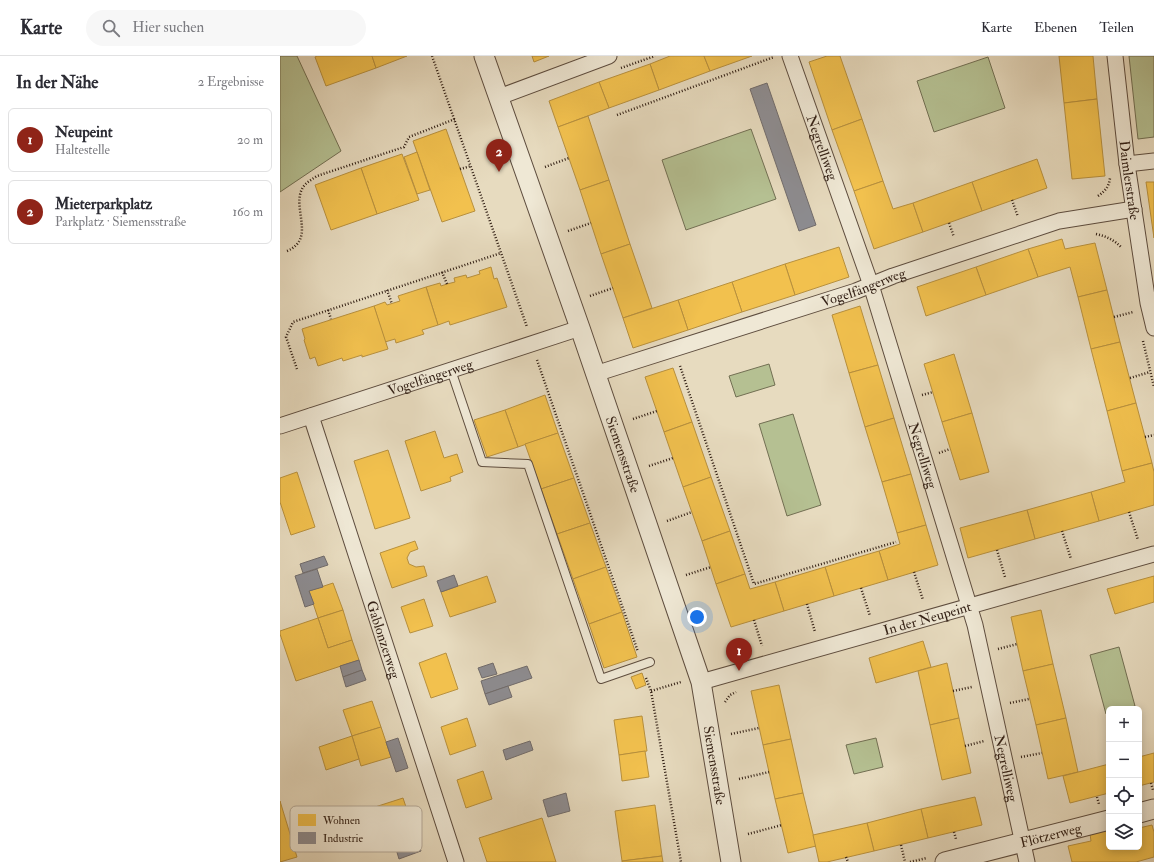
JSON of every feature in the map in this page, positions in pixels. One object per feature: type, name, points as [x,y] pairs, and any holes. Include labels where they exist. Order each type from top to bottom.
[{"type":"street","name":"Siemensstraße","points":[[484,56],[580,328],[692,682],[732,862]]},
{"type":"street","points":[[499,97],[609,56]]},
{"type":"street","name":"Negrelliweg","points":[[790,56],[871,285],[975,625],[1028,862]]},
{"type":"street","name":"Daimlerstraße","points":[[1115,56],[1127,164],[1148,303],[1154,328]]},
{"type":"street","points":[[1127,164],[1154,161]]},
{"type":"street","name":"Vogelfängerweg","points":[[595,374],[856,291],[894,276],[1059,221],[1134,209]]},
{"type":"street","name":"Vogelfängerweg","points":[[280,426],[580,328]]},
{"type":"street","name":"Gablonzerweg","points":[[311,416],[456,862]]},
{"type":"street","name":"In der Neupeint","points":[[692,682],[1154,554]]},
{"type":"street","points":[[1142,812],[1154,809]]},
{"type":"street","name":"Flötzerweg","points":[[938,859],[1023,842],[1106,821]]},
{"type":"lane","points":[[451,370],[482,462],[528,464],[601,679],[650,662]]},
{"type":"path","points":[[432,56],[528,330]]},
{"type":"path","points":[[617,115],[776,56]]},
{"type":"path","points":[[624,67],[626,72]]},
{"type":"path","points":[[287,251],[294,248],[299,243],[302,233],[300,199],[302,189],[308,182],[316,176],[404,147],[409,137],[455,120]]},
{"type":"path","points":[[545,166],[569,158]]},
{"type":"path","points":[[460,169],[471,166]]},
{"type":"path","points":[[1096,197],[1104,191],[1109,184],[1111,176]]},
{"type":"path","points":[[1012,200],[1020,222]]},
{"type":"path","points":[[568,231],[591,223]]},
{"type":"path","points":[[949,223],[956,243]]},
{"type":"path","points":[[1092,233],[1105,236],[1115,241],[1123,248],[1124,252]]},
{"type":"path","points":[[297,368],[286,337],[293,322],[501,253]]},
{"type":"path","points":[[442,272],[447,284]]},
{"type":"path","points":[[590,296],[613,288]]},
{"type":"path","points":[[387,290],[392,304]]},
{"type":"path","points":[[328,310],[331,319]]},
{"type":"path","points":[[1114,317],[1136,312]]},
{"type":"path","points":[[1142,339],[1154,387]]},
{"type":"path","points":[[541,356],[536,358],[651,691],[681,862]]},
{"type":"path","points":[[678,362],[754,584],[896,542]]},
{"type":"path","points":[[1130,378],[1150,372]]},
{"type":"path","points":[[633,419],[657,410]]},
{"type":"path","points":[[1145,437],[1154,435]]},
{"type":"path","points":[[649,466],[673,458]]},
{"type":"path","points":[[668,521],[692,512]]},
{"type":"path","points":[[1130,512],[1138,540]]},
{"type":"path","points":[[1062,531],[1071,559]]},
{"type":"path","points":[[996,550],[1005,577]]},
{"type":"path","points":[[686,575],[710,567]]},
{"type":"path","points":[[914,572],[923,600],[930,598]]},
{"type":"path","points":[[861,588],[870,616]]},
{"type":"path","points":[[807,604],[815,632]]},
{"type":"path","points":[[863,618],[878,614]]},
{"type":"path","points":[[754,620],[762,647]]},
{"type":"path","points":[[808,634],[822,630]]},
{"type":"path","points":[[992,650],[1017,644]]},
{"type":"path","points":[[757,648],[770,645]]},
{"type":"path","points":[[651,691],[692,682]]},
{"type":"path","points":[[953,691],[975,686]]},
{"type":"path","points":[[725,702],[730,695],[738,690]]},
{"type":"path","points":[[1004,704],[1029,698]]},
{"type":"path","points":[[731,734],[759,728]]},
{"type":"path","points":[[965,746],[988,740]]},
{"type":"path","points":[[1016,758],[1042,753]]},
{"type":"path","points":[[739,779],[770,772]]},
{"type":"path","points":[[748,834],[782,825]]},
{"type":"path","points":[[900,845],[905,862]]},
{"type":"path","points":[[846,858],[848,862]]},
{"type":"path","points":[[910,862],[938,859]]},
{"type":"green space","points":[[280,56],[297,56],[341,151],[280,192]]},
{"type":"green space","points":[[1129,56],[1154,56],[1154,137],[1138,139]]},
{"type":"green space","points":[[988,57],[1005,108],[934,132],[917,81]]},
{"type":"green space","points":[[751,129],[776,199],[686,230],[662,160]]},
{"type":"green space","points":[[769,364],[775,385],[736,397],[729,376]]},
{"type":"green space","points":[[793,414],[821,505],[787,516],[759,424]]},
{"type":"green space","points":[[1119,647],[1135,706],[1106,706],[1106,714],[1090,655]]},
{"type":"green space","points":[[876,738],[883,767],[854,774],[846,745]]},
{"type":"building: Wohnen","points":[[372,56],[376,68],[326,86],[315,57]]},
{"type":"building: Wohnen","points":[[372,56],[407,56],[376,68]]},
{"type":"building: Wohnen","points":[[532,56],[549,56],[534,62]]},
{"type":"building: Wohnen","points":[[670,56],[704,56],[710,71],[659,90],[650,64]]},
{"type":"building: Wohnen","points":[[704,56],[752,56],[710,71]]},
{"type":"building: Wohnen","points":[[827,56],[840,56],[862,119],[832,130],[809,62]]},
{"type":"building: Wohnen","points":[[1059,56],[1093,56],[1097,99],[1064,103]]},
{"type":"building: Wohnen","points":[[650,64],[659,90],[609,108],[599,82]]},
{"type":"building: Wohnen","points":[[599,82],[609,108],[558,127],[549,101]]},
{"type":"building: Wohnen","points":[[1097,99],[1105,176],[1072,179],[1064,103]]},
{"type":"building: Wohnen","points":[[588,116],[609,180],[580,190],[558,127]]},
{"type":"building: Wohnen","points":[[862,119],[883,181],[854,191],[832,130]]},
{"type":"building: Wohnen","points":[[446,129],[475,211],[442,222],[413,141]]},
{"type":"building: Wohnen","points":[[417,152],[430,190],[417,194],[404,157]]},
{"type":"building: Wohnen","points":[[402,154],[419,200],[377,214],[361,168]]},
{"type":"building: Wohnen","points":[[1037,159],[1047,188],[982,211],[972,182]]},
{"type":"building: Wohnen","points":[[361,168],[377,214],[331,230],[315,185]]},
{"type":"building: Wohnen","points":[[609,180],[630,244],[601,254],[580,190]]},
{"type":"building: Wohnen","points":[[883,181],[893,209],[913,203],[923,232],[874,249],[854,191]]},
{"type":"building: Wohnen","points":[[972,182],[982,211],[923,232],[913,203]]},
{"type":"building: Wohnen","points":[[1146,182],[1154,182],[1154,238]]},
{"type":"building: Wohnen","points":[[1062,239],[1065,249],[1095,243],[1107,290],[1078,297],[1070,267],[1038,277],[1028,249]]},
{"type":"building: Wohnen","points":[[630,244],[652,308],[623,318],[601,254]]},
{"type":"building: Wohnen","points":[[839,247],[849,277],[795,295],[785,264]]},
{"type":"building: Wohnen","points":[[1028,249],[1038,277],[986,295],[976,267]]},
{"type":"building: Wohnen","points":[[785,264],[795,295],[742,312],[732,282]]},
{"type":"building: Wohnen","points":[[491,267],[494,279],[497,278],[507,307],[450,325],[449,321],[438,325],[426,287],[440,283],[441,286],[455,282],[454,278],[466,275],[467,278],[480,274],[479,271]]},
{"type":"building: Wohnen","points":[[976,267],[986,295],[926,316],[917,287]]},
{"type":"building: Wohnen","points":[[732,282],[742,312],[688,330],[678,300]]},
{"type":"building: Wohnen","points":[[426,287],[438,325],[422,330],[424,334],[396,343],[395,339],[385,342],[374,306],[385,302],[387,305],[400,301],[398,296]]},
{"type":"building: Wohnen","points":[[1107,290],[1120,342],[1091,349],[1078,297]]},
{"type":"building: Wohnen","points":[[678,300],[688,330],[633,348],[623,318]]},
{"type":"building: Wohnen","points":[[374,306],[388,349],[343,361],[342,358],[318,366],[315,357],[310,359],[302,329]]},
{"type":"building: Wohnen","points":[[860,306],[878,365],[849,373],[832,315]]},
{"type":"building: Wohnen","points":[[1120,342],[1136,403],[1107,411],[1091,349]]},
{"type":"building: Wohnen","points":[[954,354],[972,413],[942,422],[924,364]]},
{"type":"building: Wohnen","points":[[878,365],[894,418],[865,427],[849,373]]},
{"type":"building: Wohnen","points":[[673,368],[692,422],[664,432],[645,377]]},
{"type":"building: Wohnen","points":[[545,395],[558,433],[518,447],[505,410]]},
{"type":"building: Wohnen","points":[[1136,403],[1152,463],[1122,471],[1107,411]]},
{"type":"building: Wohnen","points":[[505,410],[518,447],[487,457],[474,420]]},
{"type":"building: Wohnen","points":[[972,413],[989,472],[960,480],[942,422]]},
{"type":"building: Wohnen","points":[[894,418],[911,474],[882,482],[865,427]]},
{"type":"building: Wohnen","points":[[692,422],[711,477],[683,487],[664,432]]},
{"type":"building: Wohnen","points":[[435,431],[444,458],[457,454],[463,472],[450,477],[451,481],[421,491],[405,441]]},
{"type":"building: Wohnen","points":[[558,433],[574,478],[541,489],[525,444]]},
{"type":"building: Wohnen","points":[[388,450],[410,518],[375,529],[354,461]]},
{"type":"building: Wohnen","points":[[1152,463],[1154,472],[1154,505],[1099,521],[1091,492],[1125,482],[1122,471]]},
{"type":"building: Wohnen","points":[[297,472],[315,527],[291,535],[280,502],[280,478]]},
{"type":"building: Wohnen","points":[[911,474],[926,525],[897,533],[882,482]]},
{"type":"building: Wohnen","points":[[711,477],[730,531],[702,541],[683,487]]},
{"type":"building: Wohnen","points":[[574,478],[590,523],[557,534],[541,489]]},
{"type":"building: Wohnen","points":[[1091,492],[1099,521],[1035,539],[1027,510]]},
{"type":"building: Wohnen","points":[[1027,510],[1035,539],[968,558],[960,528]]},
{"type":"building: Wohnen","points":[[590,523],[606,567],[573,579],[557,534]]},
{"type":"building: Wohnen","points":[[926,525],[938,565],[888,580],[879,551],[900,544],[897,533]]},
{"type":"building: Wohnen","points":[[730,531],[745,574],[716,584],[702,541]]},
{"type":"building: Wohnen","points":[[415,541],[418,549],[410,552],[407,558],[409,564],[416,567],[424,566],[427,576],[392,588],[380,553]]},
{"type":"building: Wohnen","points":[[879,551],[888,580],[834,596],[825,567]]},
{"type":"building: Wohnen","points":[[606,567],[622,612],[589,624],[573,579]]},
{"type":"building: Wohnen","points":[[825,567],[834,596],[784,611],[775,582]]},
{"type":"building: Wohnen","points":[[745,574],[750,589],[775,582],[784,611],[731,627],[716,584]]},
{"type":"building: Wohnen","points":[[487,576],[496,602],[450,617],[441,592]]},
{"type":"building: Wohnen","points":[[1154,576],[1154,602],[1115,614],[1107,589]]},
{"type":"building: Wohnen","points":[[333,583],[343,610],[318,618],[309,591]]},
{"type":"building: Wohnen","points":[[424,599],[433,626],[410,633],[401,607]]},
{"type":"building: Wohnen","points":[[343,610],[352,640],[328,648],[318,618]]},
{"type":"building: Wohnen","points":[[1041,610],[1053,664],[1023,671],[1011,617]]},
{"type":"building: Wohnen","points":[[622,612],[637,657],[604,668],[589,624]]},
{"type":"building: Wohnen","points":[[318,618],[328,648],[352,640],[359,660],[296,681],[280,631]]},
{"type":"building: Wohnen","points":[[923,641],[931,667],[876,683],[869,658]]},
{"type":"building: Wohnen","points":[[446,653],[458,689],[431,698],[419,663]]},
{"type":"building: Wohnen","points":[[947,663],[959,718],[930,725],[918,671]]},
{"type":"building: Wohnen","points":[[1053,664],[1066,718],[1036,725],[1023,671]]},
{"type":"building: Wohnen","points":[[642,673],[646,685],[636,689],[631,677]]},
{"type":"building: Wohnen","points":[[779,685],[791,739],[763,745],[751,691]]},
{"type":"building: Wohnen","points":[[372,701],[381,727],[352,736],[343,710]]},
{"type":"building: Wohnen","points":[[642,716],[647,751],[619,755],[614,720]]},
{"type":"building: Wohnen","points":[[467,718],[476,746],[450,755],[441,727]]},
{"type":"building: Wohnen","points":[[959,718],[971,773],[942,780],[930,725]]},
{"type":"building: Wohnen","points":[[1066,718],[1078,772],[1048,779],[1036,725]]},
{"type":"building: Wohnen","points":[[381,727],[391,757],[361,766],[352,736]]},
{"type":"building: Wohnen","points":[[352,736],[359,759],[326,770],[319,747]]},
{"type":"building: Wohnen","points":[[791,739],[803,793],[775,799],[763,745]]},
{"type":"building: Wohnen","points":[[645,751],[649,777],[622,781],[619,755]]},
{"type":"building: Wohnen","points":[[1154,753],[1154,782],[1142,785],[1142,778],[1142,756]]},
{"type":"building: Wohnen","points":[[1106,765],[1106,794],[1070,803],[1063,776]]},
{"type":"building: Wohnen","points":[[483,771],[492,799],[466,808],[457,780]]},
{"type":"building: Wohnen","points":[[803,793],[816,846],[788,853],[775,799]]},
{"type":"building: Wohnen","points":[[975,797],[982,825],[928,838],[921,809]]},
{"type":"building: Wohnen","points":[[403,798],[406,806],[378,806]]},
{"type":"building: Wohnen","points":[[280,801],[290,834],[290,852],[295,852],[297,857],[280,862]]},
{"type":"building: Wohnen","points":[[655,805],[662,856],[622,861],[615,811]]},
{"type":"building: Wohnen","points":[[921,809],[928,838],[874,851],[867,823]]},
{"type":"building: Wohnen","points":[[542,818],[556,862],[487,862],[479,838]]},
{"type":"building: Wohnen","points":[[867,823],[874,851],[827,862],[819,862],[813,835]]},
{"type":"building: Wohnen","points":[[1152,825],[1154,832],[1154,857],[1136,862],[1072,862],[1068,846],[1091,841],[1090,834],[1106,830],[1106,850],[1142,850],[1142,827]]},
{"type":"building: Wohnen","points":[[662,856],[663,862],[622,862],[622,861]]},
{"type":"building: Industrie","points":[[767,83],[816,225],[799,231],[750,89]]},
{"type":"building: Industrie","points":[[324,556],[328,565],[303,573],[300,564]]},
{"type":"building: Industrie","points":[[317,569],[323,587],[309,591],[314,604],[305,607],[295,576]]},
{"type":"building: Industrie","points":[[454,575],[458,586],[441,592],[437,581]]},
{"type":"building: Industrie","points":[[359,660],[362,670],[343,677],[340,666]]},
{"type":"building: Industrie","points":[[493,663],[497,674],[482,678],[478,668]]},
{"type":"building: Industrie","points":[[527,666],[532,678],[485,694],[481,681]]},
{"type":"building: Industrie","points":[[362,670],[366,680],[346,687],[343,677]]},
{"type":"building: Industrie","points":[[508,686],[512,697],[489,705],[485,694]]},
{"type":"building: Industrie","points":[[398,738],[408,768],[396,772],[386,742]]},
{"type":"building: Industrie","points":[[530,741],[533,750],[506,760],[503,750]]},
{"type":"building: Industrie","points":[[566,793],[570,811],[548,817],[543,800]]},
{"type":"building: Industrie","points":[[397,852],[418,852],[399,859]]},
{"type":"place","name":"Mieterparkplatz","points":[[499,172]]},
{"type":"place","name":"Neupeint","points":[[739,671]]}]
